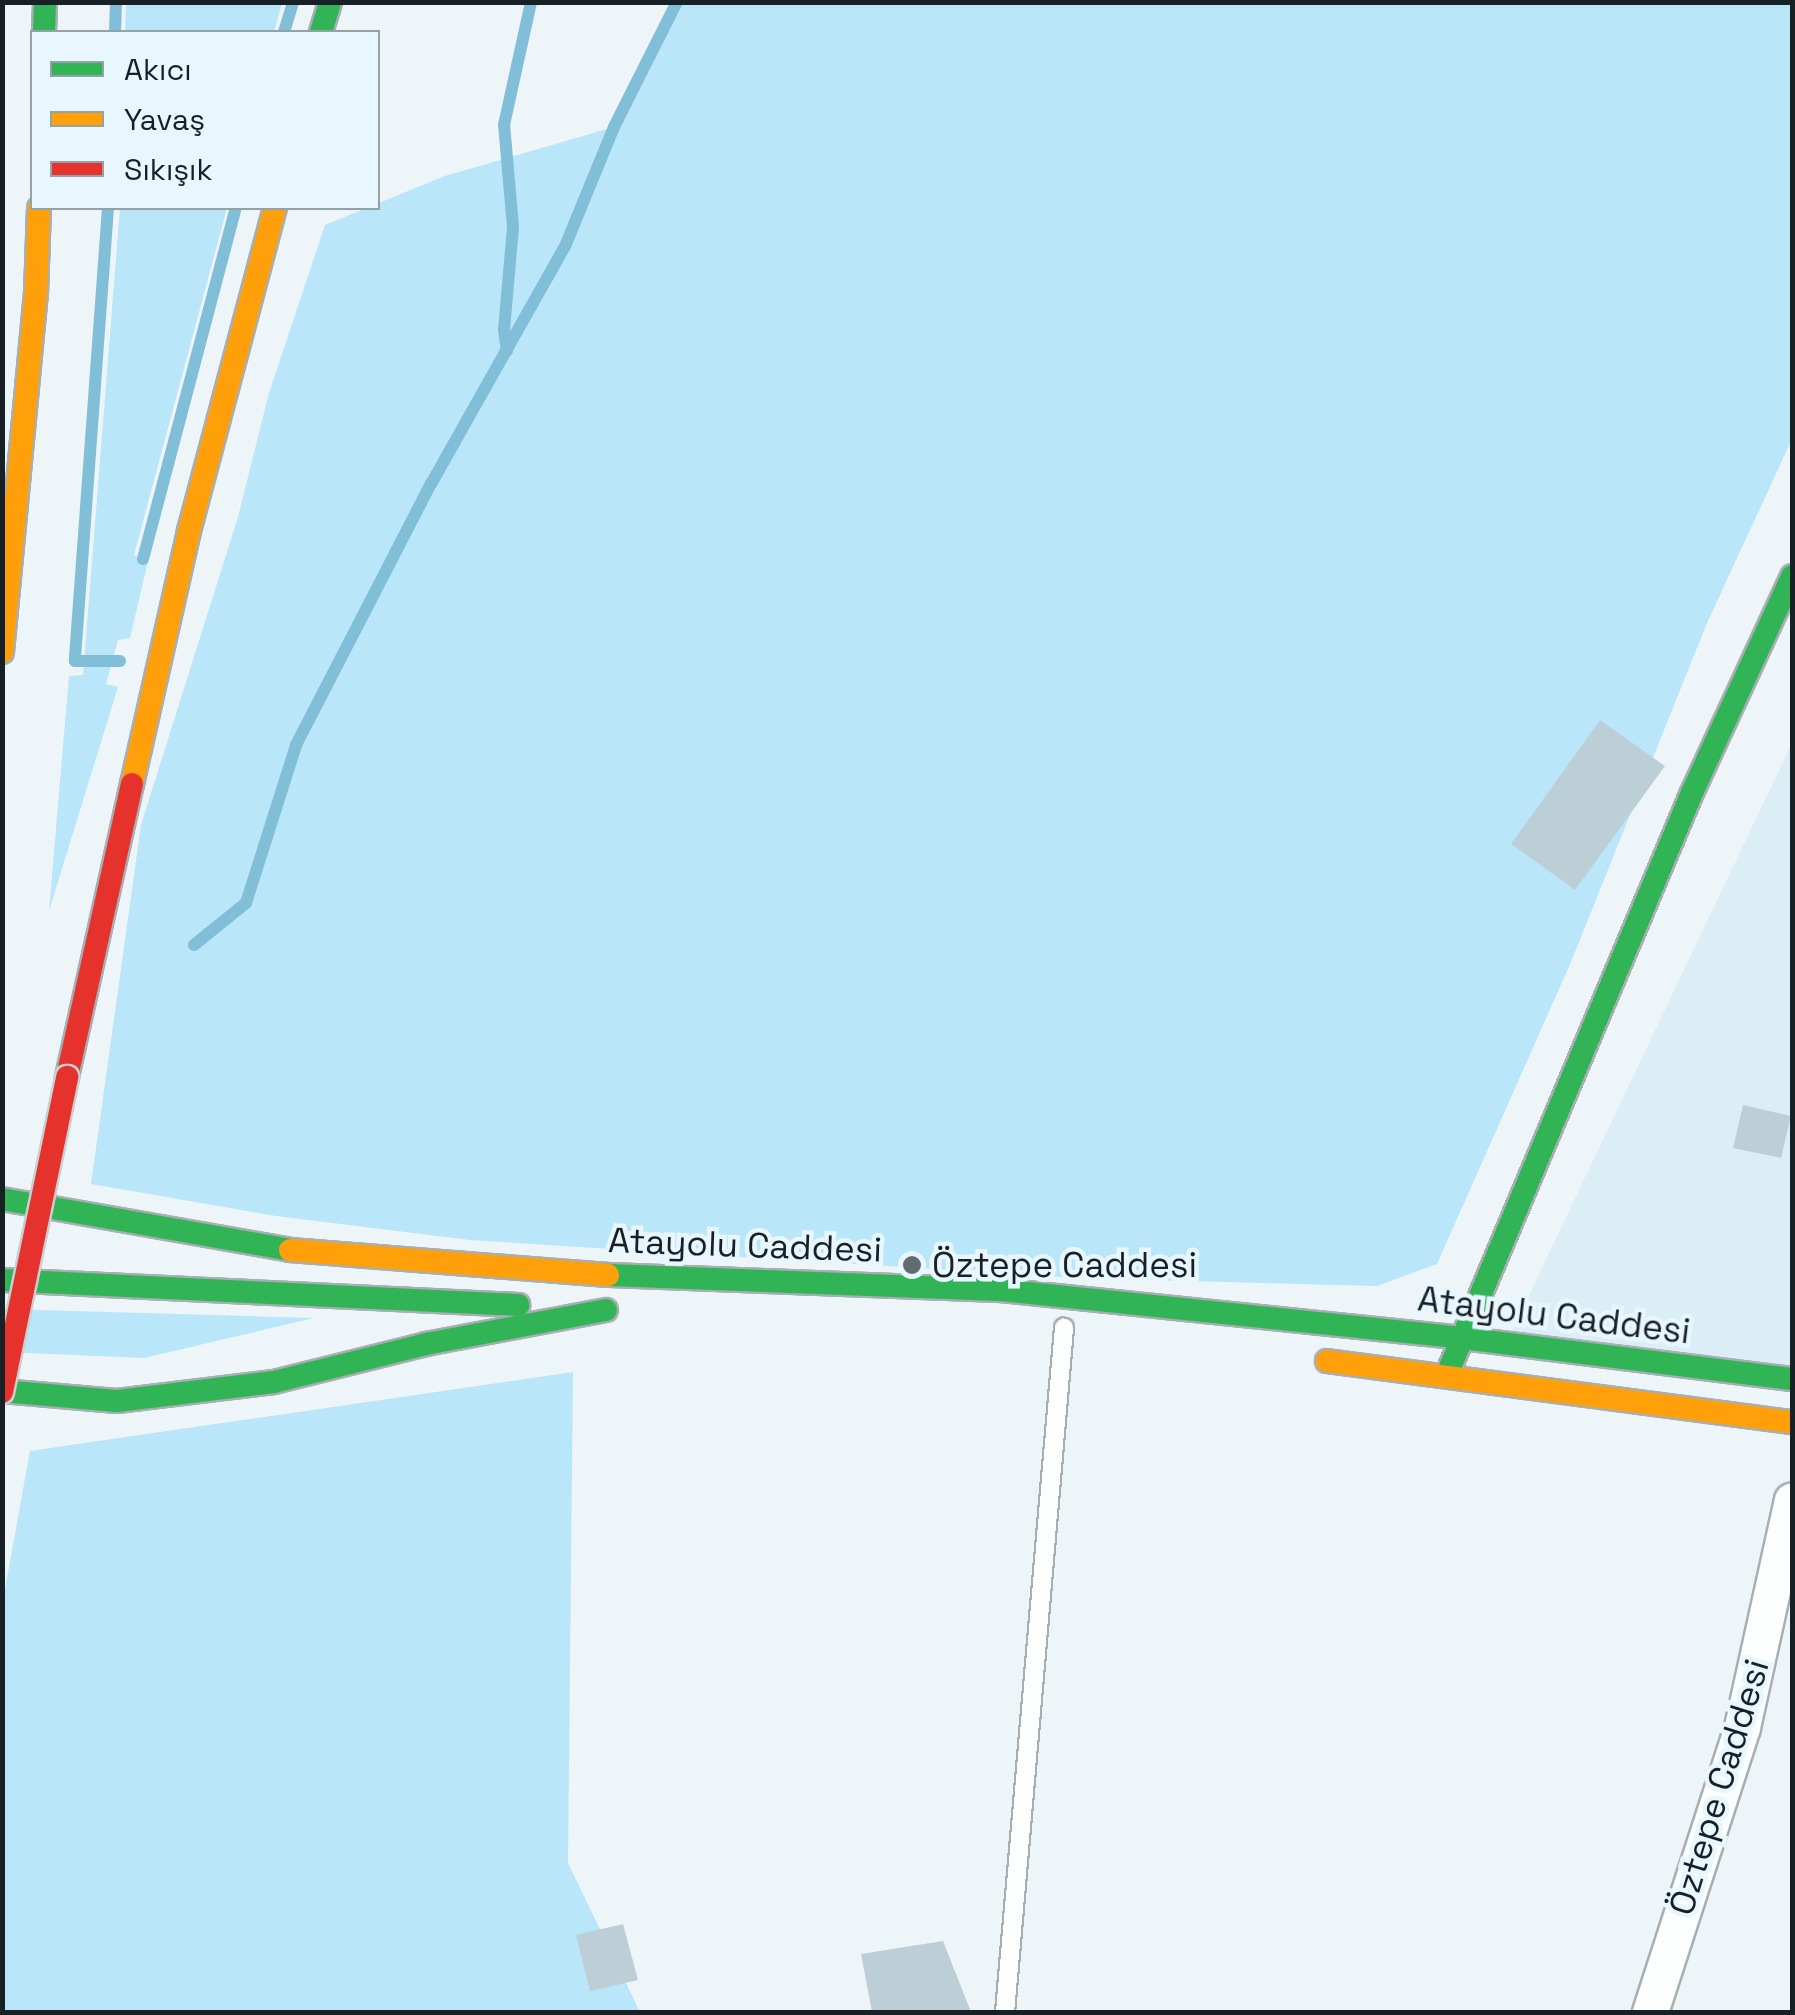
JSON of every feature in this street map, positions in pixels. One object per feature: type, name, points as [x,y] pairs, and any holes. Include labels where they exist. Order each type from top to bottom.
[{"type":"main road","points":[[44,30],[45,2]]},
{"type":"main road","points":[[322,30],[330,2]]},
{"type":"main road","points":[[2,652],[36,294],[38,210]]},
{"type":"main road","points":[[2,1280],[616,1310],[426,1344],[274,1382],[117,1401],[2,1392],[67,1077],[189,530],[274,210]]},
{"type":"main road","points":[[1446,1376],[1691,795],[1792,576]]},
{"type":"main road","points":[[2,1199],[290,1250]]},
{"type":"main road","points":[[2,1242],[59,1246]]},
{"type":"main road","points":[[180,1254],[290,1250]]},
{"type":"main road","name":"Atayolu Caddesi","points":[[290,1250],[598,1275],[1000,1290],[1462,1338],[1792,1379]]},
{"type":"main road","points":[[1313,1360],[1792,1422]]},
{"type":"street","name":"Öztepe Caddesi","points":[[1650,2012],[1742,1727],[1792,1500]]},
{"type":"lane","points":[[1005,2012],[1064,1329]]},
{"type":"shaded area","points":[[126,2],[282,3],[275,30],[125,30]]},
{"type":"shaded area","points":[[677,3],[1792,3],[1792,439],[1707,623],[1571,962],[1437,1264],[1377,1286],[1078,1278],[470,1240],[276,1216],[91,1184],[141,825],[238,517],[269,393],[325,225],[362,210],[380,210],[380,203],[445,176],[614,127]]},
{"type":"shaded area","points":[[120,210],[226,210],[134,555],[148,561],[130,638],[118,640],[106,684],[118,687],[49,911],[69,676],[83,675]]},
{"type":"shaded area","points":[[1792,743],[1792,1380],[1508,1339]]},
{"type":"shaded area","points":[[3,1309],[314,1318],[144,1358],[3,1352]]},
{"type":"shaded area","points":[[573,1372],[568,1863],[640,2012],[3,2012],[3,1600],[30,1451]]},
{"type":"building","points":[[1600,720],[1665,766],[1575,890],[1511,844]]},
{"type":"building","points":[[1743,1105],[1791,1116],[1781,1158],[1733,1148]]},
{"type":"building","points":[[623,1924],[638,1980],[590,1991],[576,1935]]},
{"type":"building","points":[[943,1941],[971,2012],[872,2012],[861,1954]]},
{"type":"waterway","points":[[115,30],[116,2]]},
{"type":"waterway","points":[[285,30],[293,2]]},
{"type":"waterway","points":[[507,351],[504,330],[513,227],[504,125],[531,2]]},
{"type":"waterway","points":[[194,945],[246,903],[296,745],[431,484],[566,244],[614,127],[677,2]]},
{"type":"waterway","points":[[108,210],[75,661],[120,661]]},
{"type":"waterway","points":[[143,559],[235,210]]},
{"type":"traffic: fast","points":[[44,30],[45,2]]},
{"type":"traffic: fast","points":[[322,30],[330,2]]},
{"type":"traffic: fast","points":[[1448,1372],[1691,795],[1792,576]]},
{"type":"traffic: fast","points":[[2,1199],[290,1250]]},
{"type":"traffic: fast","points":[[608,1275],[1000,1290],[1462,1338],[1792,1379]]},
{"type":"traffic: fast","points":[[2,1280],[518,1305]]},
{"type":"traffic: fast","points":[[2,1391],[117,1401],[274,1382],[426,1344],[606,1310]]},
{"type":"traffic: slow","points":[[2,652],[36,294],[39,210]]},
{"type":"traffic: slow","points":[[132,784],[189,531],[274,210]]},
{"type":"traffic: slow","points":[[290,1250],[608,1275]]},
{"type":"traffic: slow","points":[[1327,1361],[1792,1422]]},
{"type":"traffic: jam","points":[[67,1077],[132,784]]},
{"type":"traffic: jam","points":[[2,1392],[67,1077]]},
{"type":"place","name":"Öztepe Caddesi","points":[[912,1265]]}]
